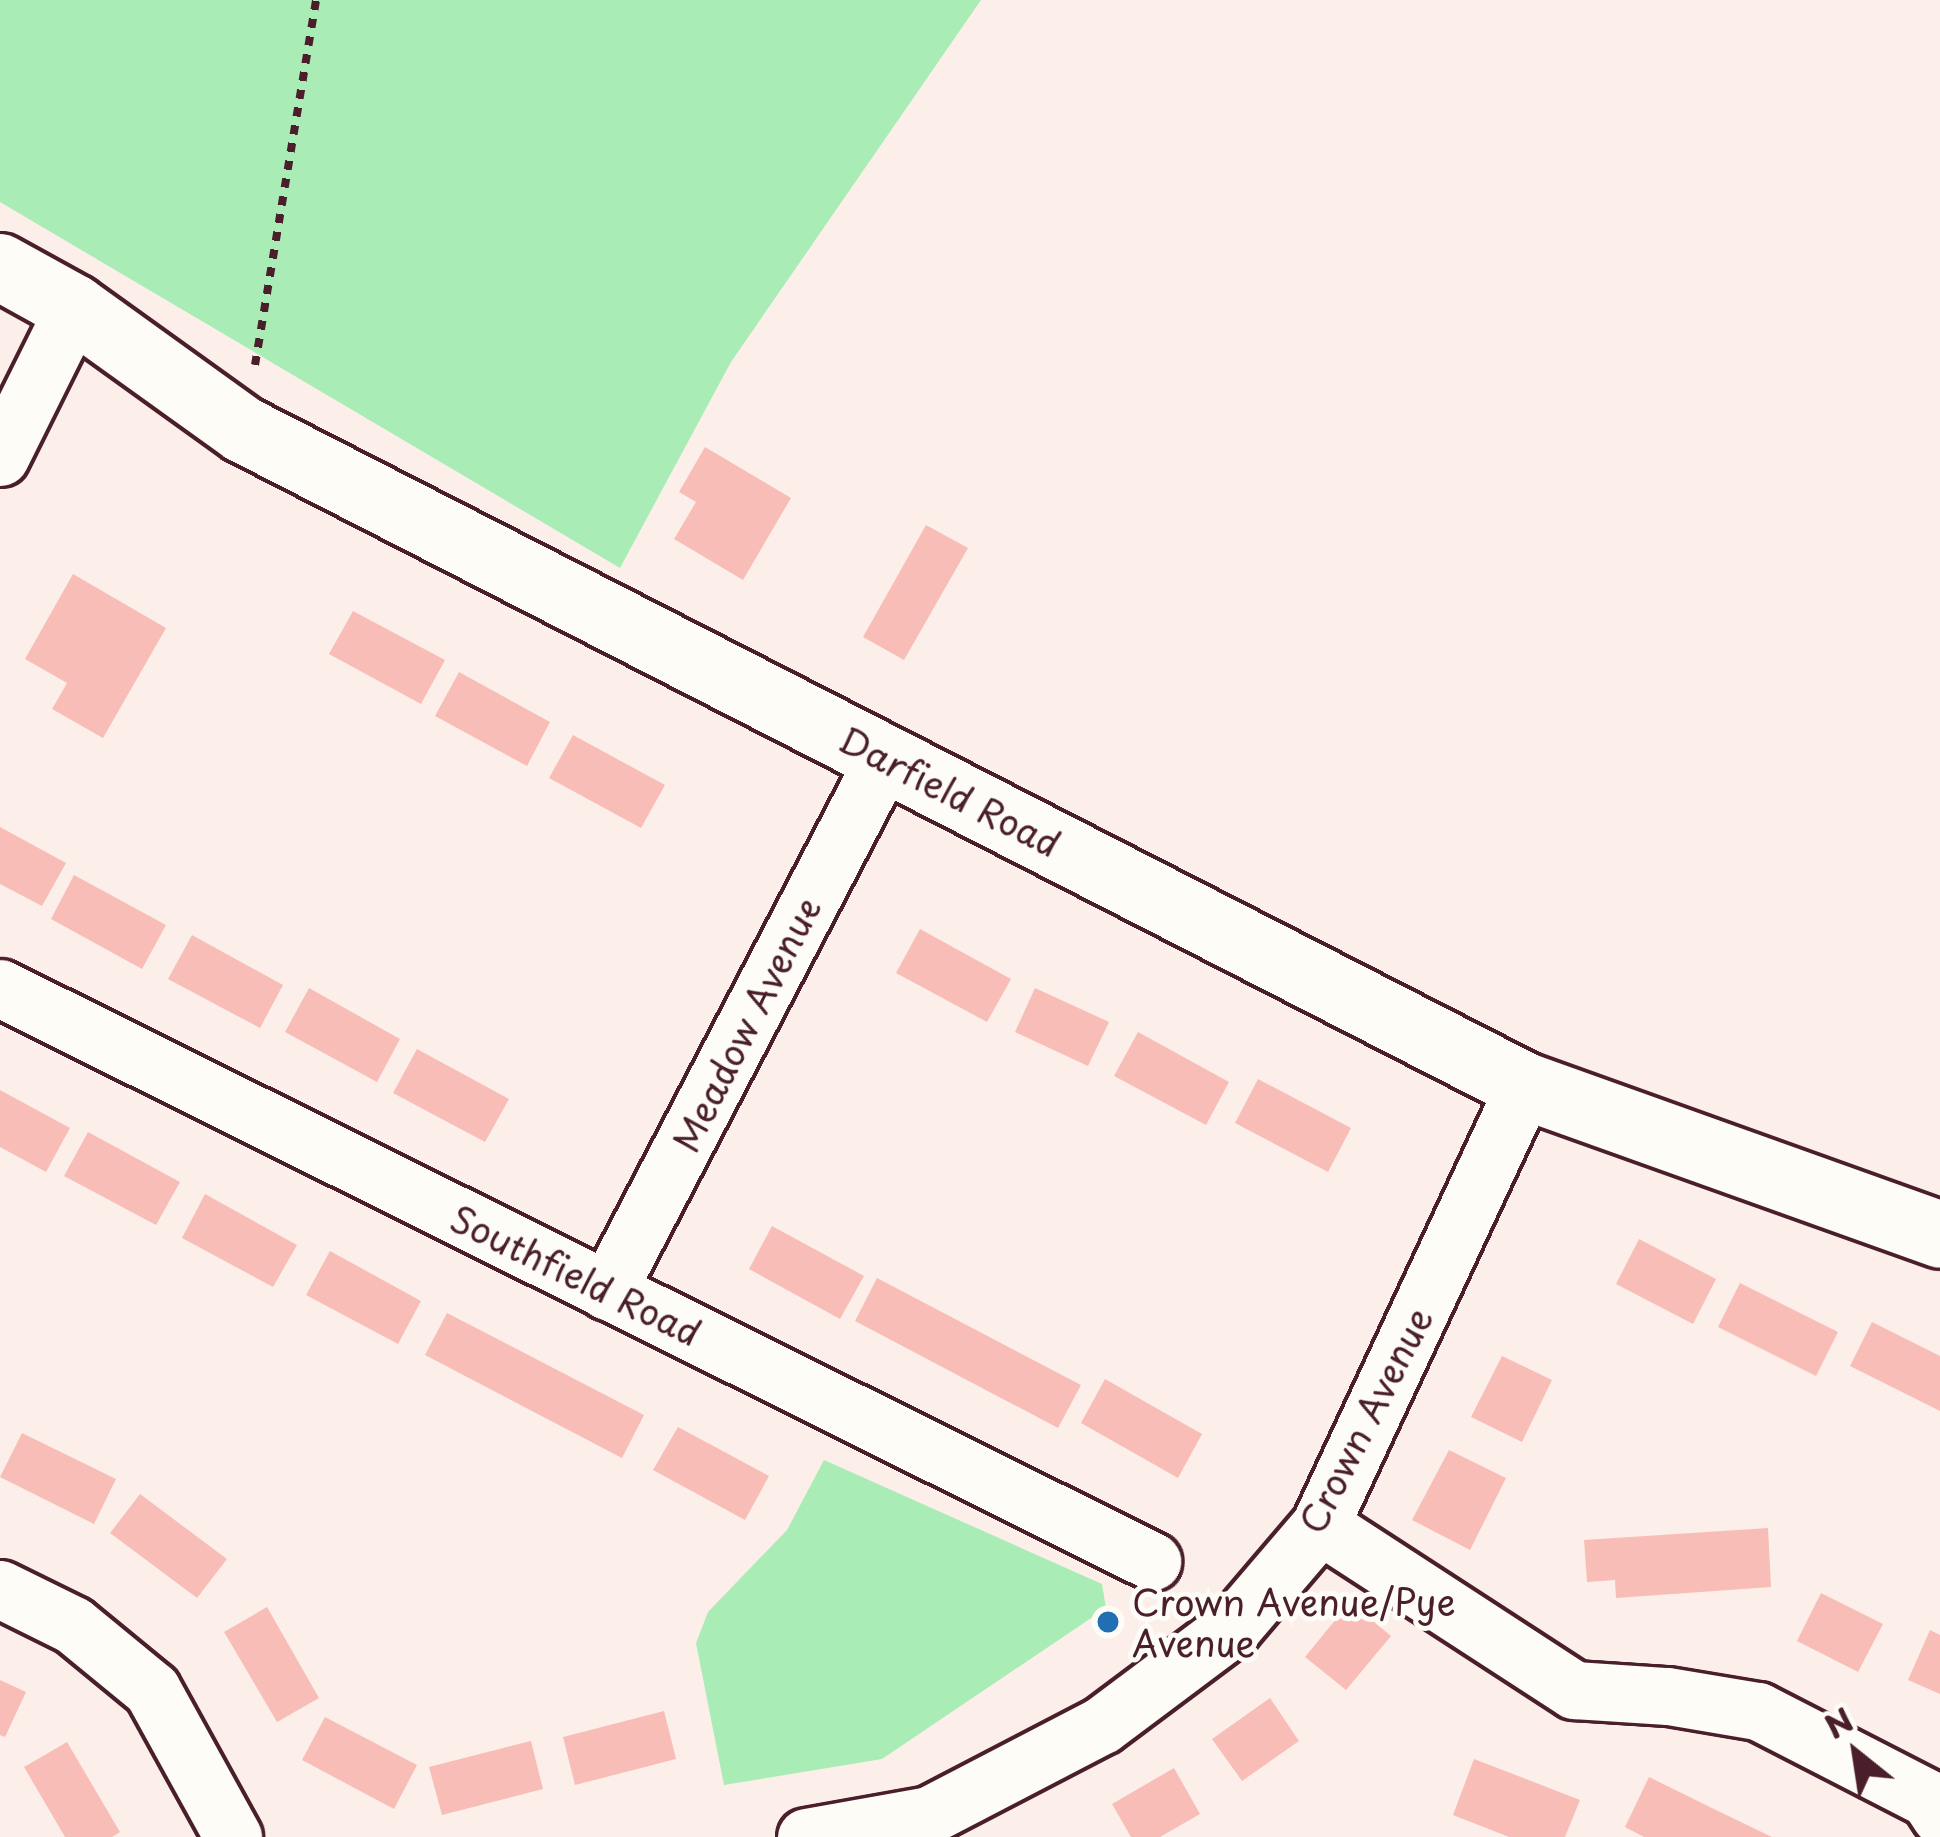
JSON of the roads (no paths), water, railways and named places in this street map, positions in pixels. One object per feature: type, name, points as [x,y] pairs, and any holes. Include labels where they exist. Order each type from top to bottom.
[{"type":"street","name":"Darfield Road","points":[[0,267],[74,308],[244,430],[1525,1086],[1940,1235]]},
{"type":"street","points":[[0,457],[74,308]]},
{"type":"street","name":"Meadow Avenue","points":[[608,1291],[885,757]]},
{"type":"street","name":"Southfield Road","points":[[0,988],[1152,1561]]},
{"type":"street","name":"Crown Avenue","points":[[806,1837],[933,1826],[1102,1725],[1233,1627],[1320,1525],[1525,1086]]},
{"type":"street","points":[[1320,1525],[1574,1690],[1668,1696],[1758,1711],[1929,1799],[1940,1816]]},
{"type":"street","points":[[0,1589],[73,1625],[152,1690],[233,1837]]},
{"type":"place","name":"Crown Avenue/Pye Avenue","points":[[1108,1622]]}]
